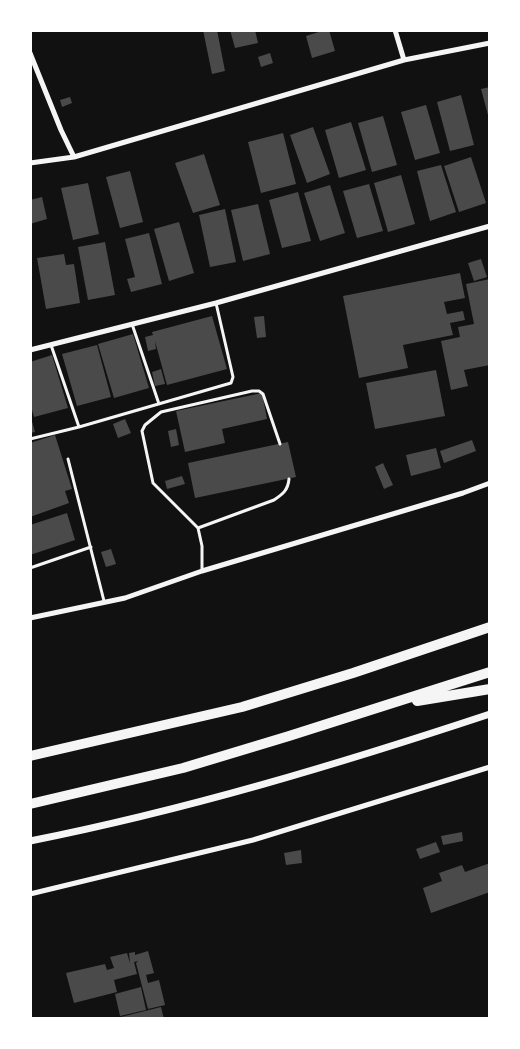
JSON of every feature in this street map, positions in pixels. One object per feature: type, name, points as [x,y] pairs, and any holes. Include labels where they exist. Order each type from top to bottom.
[{"type":"highway","points":[[30,756],[242,706],[353,673],[490,627]]},
{"type":"highway","points":[[30,804],[183,768],[490,672]]},
{"type":"highway","points":[[387,706],[490,689]]},
{"type":"street","points":[[395,30],[404,60]]},
{"type":"street","points":[[30,163],[74,157],[404,60],[490,43]]},
{"type":"street","points":[[30,53],[74,157]]},
{"type":"street","points":[[30,350],[216,303],[490,226]]},
{"type":"street","points":[[30,618],[125,598],[202,571],[490,483]]},
{"type":"street","points":[[30,841],[146,817],[232,794],[490,714]]},
{"type":"street","points":[[30,894],[253,840],[490,767]]},
{"type":"lane","points":[[30,439],[227,386],[233,377],[216,303]]},
{"type":"lane","points":[[132,324],[159,404]]},
{"type":"lane","points":[[51,345],[79,427]]},
{"type":"lane","points":[[202,571],[202,546],[198,528],[153,483],[142,437],[145,425],[161,412],[259,391],[263,394],[280,444]]},
{"type":"lane","points":[[68,459],[104,603]]},
{"type":"lane","points":[[198,528],[274,500],[287,489],[289,479]]},
{"type":"lane","points":[[30,568],[91,548]]},
{"type":"building","points":[[203,30],[217,30],[225,71],[212,74]]},
{"type":"building","points":[[230,30],[255,30],[258,43],[235,48]]},
{"type":"building","points":[[329,30],[335,51],[312,58],[306,36]]},
{"type":"building","points":[[270,53],[273,63],[261,67],[258,57]]},
{"type":"building","points":[[490,87],[490,119],[489,119],[481,89]]},
{"type":"building","points":[[461,95],[474,145],[450,151],[437,102]]},
{"type":"building","points":[[70,97],[72,103],[62,107],[60,100]]},
{"type":"building","points":[[426,105],[440,153],[415,160],[401,112]]},
{"type":"building","points":[[383,116],[397,165],[372,172],[358,123]]},
{"type":"building","points":[[351,122],[366,170],[339,178],[325,130]]},
{"type":"building","points":[[313,127],[330,174],[307,183],[290,135]]},
{"type":"building","points":[[283,133],[296,184],[261,193],[248,142]]},
{"type":"building","points":[[204,154],[220,205],[193,213],[175,163]]},
{"type":"building","points":[[471,157],[486,203],[459,212],[444,166]]},
{"type":"building","points":[[441,165],[456,212],[430,221],[417,171]]},
{"type":"building","points":[[130,171],[143,222],[120,228],[106,177]]},
{"type":"building","points":[[401,175],[415,224],[388,232],[374,183]]},
{"type":"building","points":[[88,183],[99,234],[73,240],[61,188]]},
{"type":"building","points":[[369,184],[383,231],[357,238],[343,191]]},
{"type":"building","points":[[330,185],[345,233],[320,241],[304,193]]},
{"type":"building","points":[[298,192],[311,241],[282,248],[269,200]]},
{"type":"building","points":[[42,197],[47,219],[30,224],[30,200]]},
{"type":"building","points":[[258,204],[270,254],[243,261],[231,210]]},
{"type":"building","points":[[225,209],[236,262],[210,267],[199,215]]},
{"type":"building","points":[[179,222],[194,273],[169,281],[154,229]]},
{"type":"building","points":[[149,233],[162,284],[131,292],[127,279],[135,277],[125,239]]},
{"type":"building","points":[[105,242],[115,295],[88,300],[78,247]]},
{"type":"building","points":[[64,254],[66,265],[74,264],[80,303],[46,309],[37,258]]},
{"type":"building","points":[[481,259],[487,277],[474,281],[468,263]]},
{"type":"building","points":[[460,273],[465,298],[444,302],[447,314],[463,311],[465,320],[450,323],[453,335],[403,345],[408,368],[359,378],[343,296]]},
{"type":"building","points":[[490,279],[490,365],[464,370],[468,386],[451,390],[441,341],[460,337],[458,327],[474,324],[466,284]]},
{"type":"building","points":[[212,316],[227,369],[167,385],[155,341],[156,349],[148,351],[145,337],[153,335],[152,332]]},
{"type":"building","points":[[264,316],[266,337],[257,338],[254,317]]},
{"type":"building","points":[[133,334],[149,388],[114,398],[98,344]]},
{"type":"building","points":[[97,345],[111,397],[77,406],[62,354]]},
{"type":"building","points":[[52,355],[68,408],[34,417],[30,403],[30,362]]},
{"type":"building","points":[[161,369],[165,384],[155,386],[152,372]]},
{"type":"building","points":[[436,370],[445,416],[375,429],[366,383]]},
{"type":"building","points":[[262,393],[267,419],[222,429],[225,443],[185,452],[176,411]]},
{"type":"building","points":[[30,414],[35,432],[30,433]]},
{"type":"building","points":[[125,419],[131,433],[118,438],[113,424]]},
{"type":"building","points":[[176,429],[179,445],[171,447],[168,431]]},
{"type":"building","points":[[55,435],[72,489],[65,491],[69,503],[30,517],[30,443]]},
{"type":"building","points":[[472,440],[476,451],[444,463],[440,451]]},
{"type":"building","points":[[288,442],[296,477],[195,498],[188,463]]},
{"type":"building","points":[[436,448],[441,468],[411,476],[406,455]]},
{"type":"building","points":[[383,463],[393,485],[384,489],[375,467]]},
{"type":"building","points":[[182,476],[185,484],[167,489],[165,481]]},
{"type":"building","points":[[67,513],[75,540],[30,555],[30,525]]},
{"type":"building","points":[[111,549],[116,564],[106,567],[101,552]]},
{"type":"building","points":[[462,832],[463,841],[443,845],[441,836]]},
{"type":"building","points":[[436,842],[440,852],[420,859],[416,849]]},
{"type":"building","points":[[301,850],[302,863],[286,865],[284,853]]},
{"type":"building","points":[[490,863],[490,892],[431,913],[423,888],[442,881],[439,873],[462,865],[465,872]]},
{"type":"building","points":[[148,951],[154,973],[146,975],[148,983],[159,980],[165,1005],[148,1009],[136,963],[138,961],[134,962],[137,974],[114,980],[117,992],[74,1003],[66,973],[105,964],[107,970],[114,968],[110,957],[127,953],[130,963],[129,953],[135,952],[135,955]]},
{"type":"building","points":[[141,987],[146,1010],[120,1016],[115,994]]},
{"type":"building","points":[[161,1007],[164,1019],[117,1019],[117,1018]]}]
